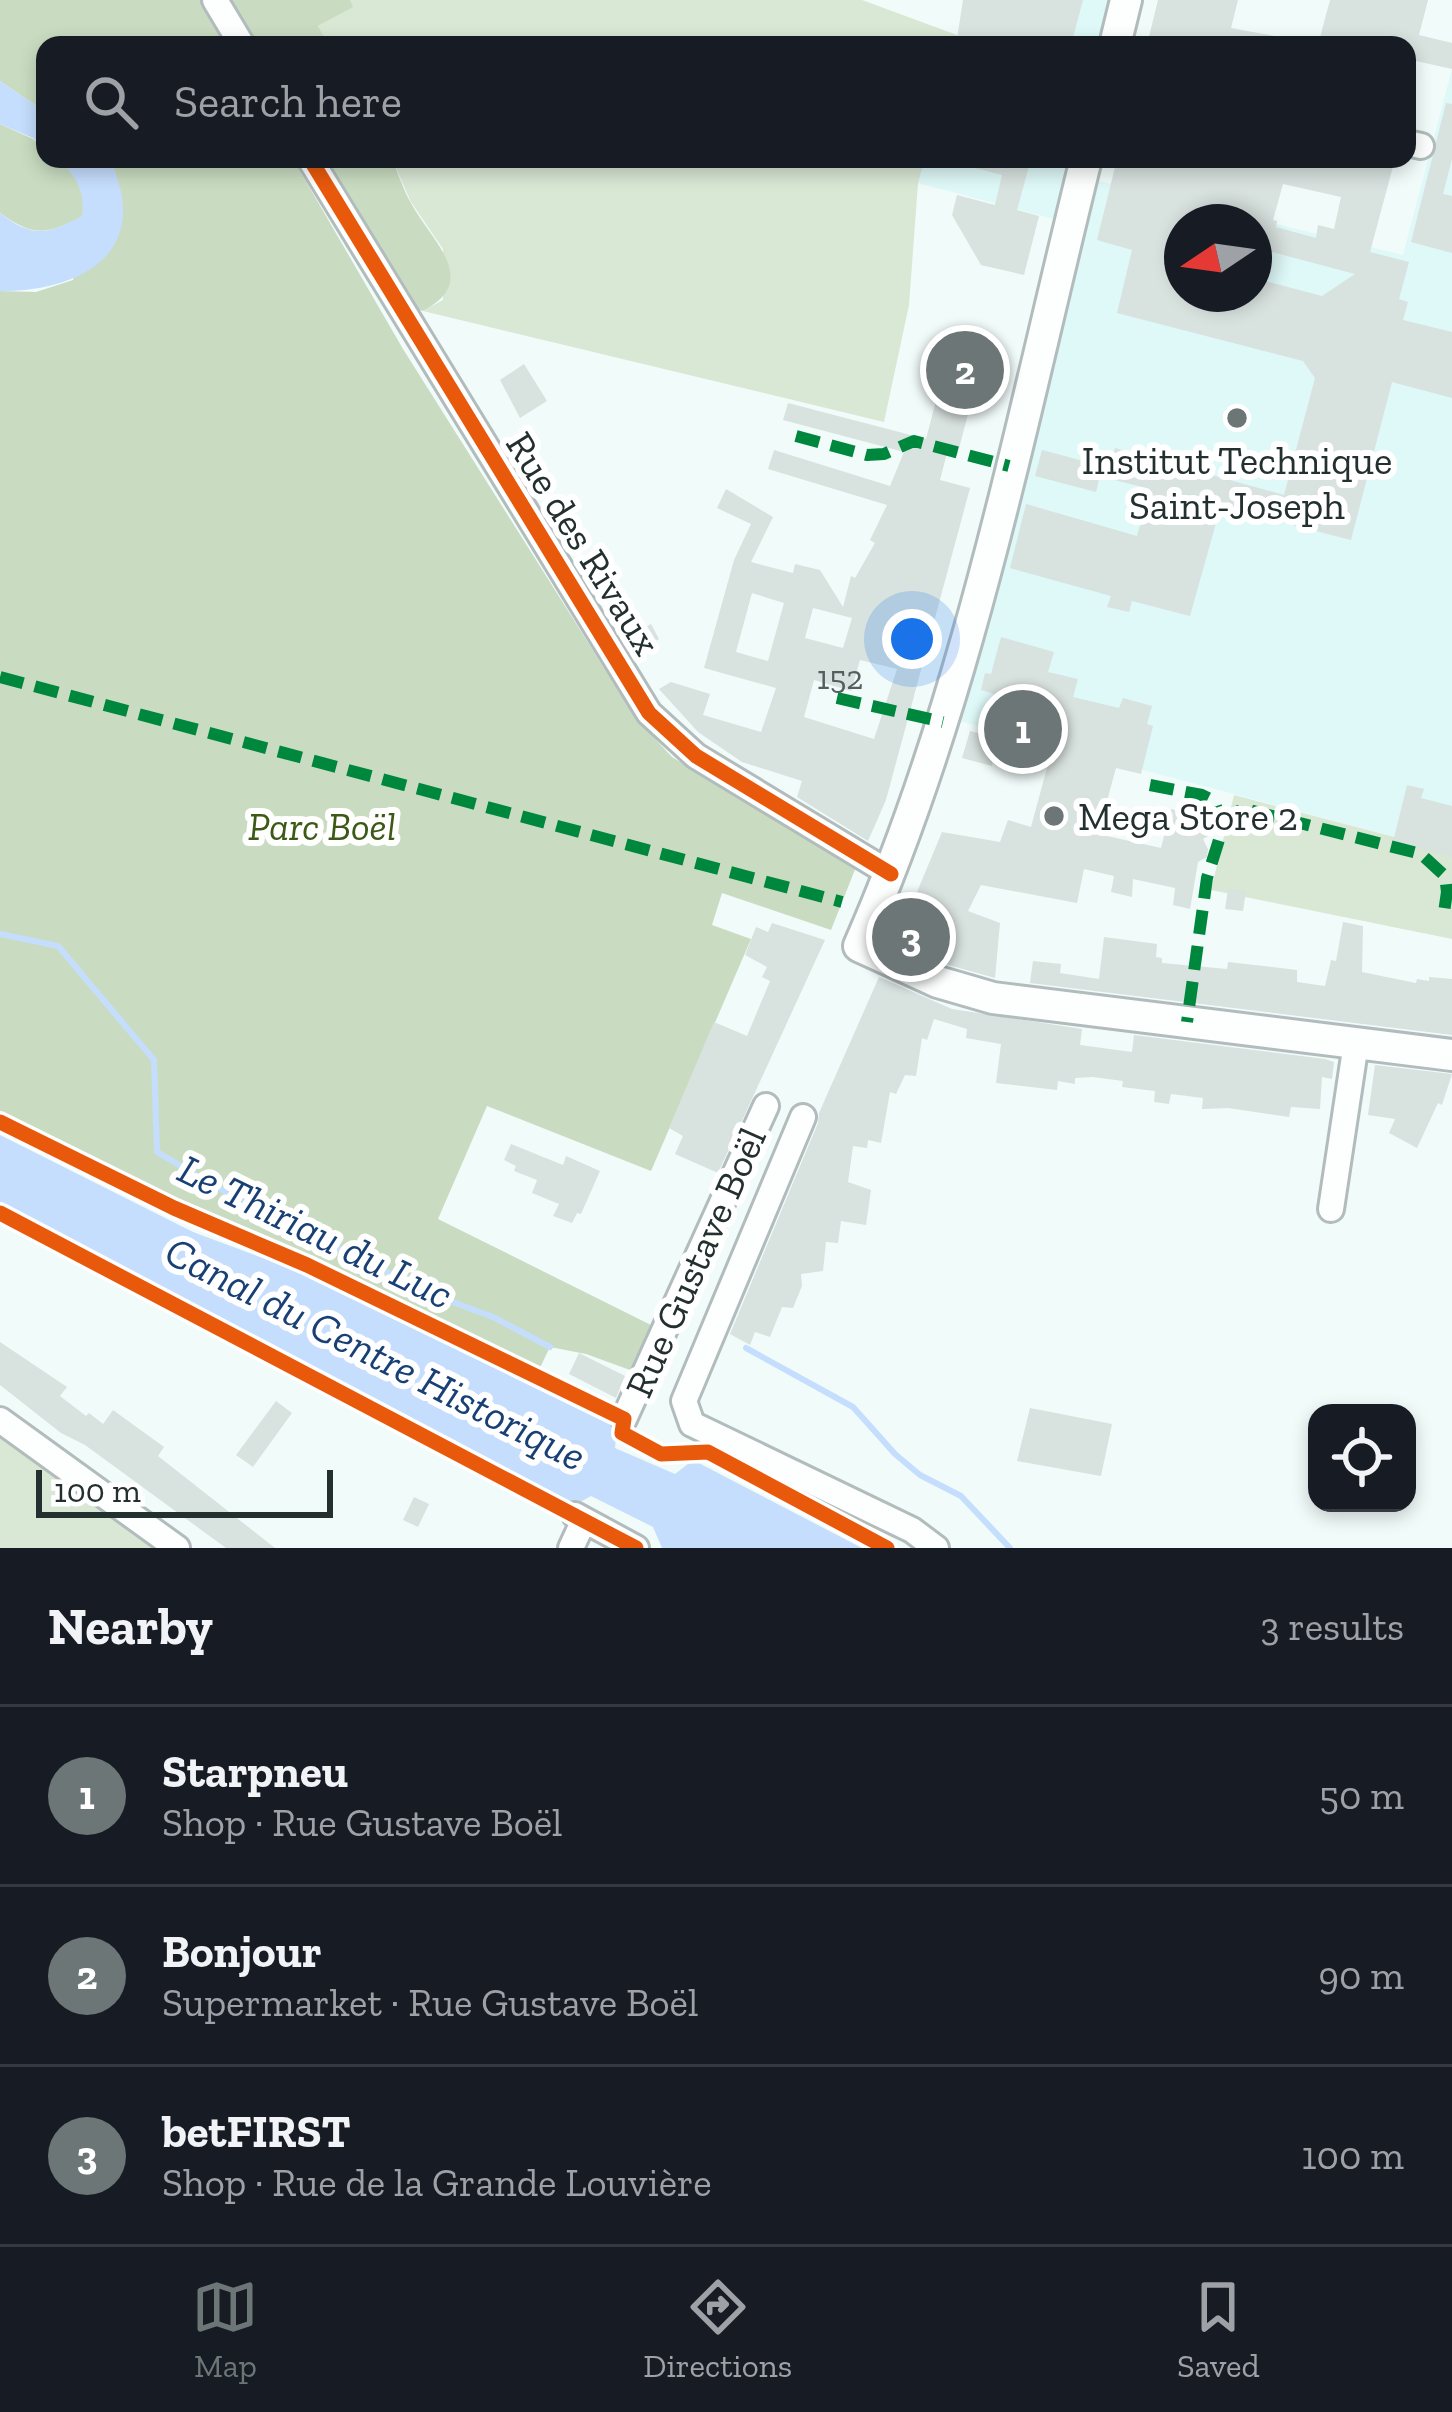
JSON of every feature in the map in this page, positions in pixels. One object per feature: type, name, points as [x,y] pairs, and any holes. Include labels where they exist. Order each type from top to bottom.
[{"type":"main road","points":[[1117,36],[1126,0]]},
{"type":"main road","points":[[1084,168],[944,717],[890,874],[859,946],[938,982],[993,998],[1452,1054]]},
{"type":"street","points":[[215,0],[237,36]]},
{"type":"street","name":"Rue des Rivaux","points":[[316,168],[650,713],[696,756],[890,874]]},
{"type":"street","points":[[1331,1209],[1356,1043]]},
{"type":"street","name":"Rue Gustave Boël","points":[[624,1419],[766,1106]]},
{"type":"street","name":"Rue Gustave Boël","points":[[803,1117],[684,1401],[692,1424],[893,1520],[936,1548]]},
{"type":"street","points":[[0,1420],[178,1548]]},
{"type":"street","points":[[571,1548],[579,1518],[623,1544]]},
{"type":"shaded area","points":[[966,0],[1126,0],[1117,36],[957,36]]},
{"type":"shaded area","name":"Institut Technique Saint-Joseph","points":[[1452,69],[1452,852],[944,717],[1069,223],[918,183],[922,168],[1084,168],[1083,177],[1194,204],[1164,204],[1164,312],[1272,312],[1272,223],[1403,255]]},
{"type":"green space","points":[[0,0],[201,0],[222,36],[36,36],[36,106],[0,81]]},
{"type":"green space","points":[[223,0],[350,0],[353,7],[318,26],[324,36],[244,36]]},
{"type":"green space","points":[[350,0],[862,0],[957,35],[324,36],[318,26],[352,7]]},
{"type":"green space","points":[[0,124],[36,142],[36,168],[67,168],[85,197],[82,217],[40,231],[0,213]]},
{"type":"green space","name":"Parc Boël","points":[[107,168],[298,168],[403,349],[635,717],[672,757],[856,867],[831,930],[722,893],[712,925],[751,939],[651,1171],[487,1106],[438,1219],[653,1326],[630,1370],[550,1347],[536,1376],[0,1122],[0,291],[36,292],[73,280]]},
{"type":"green space","points":[[319,168],[396,168],[450,273],[449,286],[440,299],[423,311],[397,303]]},
{"type":"green space","points":[[396,168],[922,168],[909,305],[884,422],[423,311],[443,300],[443,249],[411,202]]},
{"type":"green space","points":[[1234,795],[1452,852],[1452,939],[1211,890]]},
{"type":"green space","points":[[0,1420],[177,1548],[0,1548]]},
{"type":"water","points":[[0,81],[36,106],[36,141],[0,124]]},
{"type":"water","points":[[66,168],[114,168],[122,197],[122,222],[115,243],[103,259],[66,281],[0,291],[0,213],[21,227],[40,231],[82,216],[78,184]]},
{"type":"water","name":"Canal du Centre Historique","points":[[0,1135],[193,1232],[300,1272],[617,1428],[615,1448],[675,1474],[693,1460],[862,1548],[662,1548],[653,1527],[591,1496],[573,1506],[0,1205]]},
{"type":"building","points":[[963,0],[1083,0],[1073,36],[957,36]]},
{"type":"building","points":[[1158,0],[1238,0],[1231,28],[1275,36],[1149,36]]},
{"type":"building","points":[[1330,0],[1428,0],[1419,35],[1452,43],[1452,69],[1416,61],[1416,36],[1320,36]]},
{"type":"building","points":[[1446,103],[1452,104],[1452,159],[1443,194],[1452,196],[1452,253],[1411,242]]},
{"type":"building","points":[[975,168],[1029,168],[1017,210],[1039,216],[1024,275],[981,265],[952,215],[957,195],[995,205],[1002,175]]},
{"type":"building","points":[[1115,168],[1393,168],[1370,252],[1409,262],[1399,299],[1408,302],[1403,320],[1452,332],[1452,398],[1392,382],[1351,540],[1230,509],[1229,517],[1218,516],[1190,616],[1132,601],[1129,612],[1107,607],[1111,596],[1010,568],[1026,504],[1137,536],[1150,489],[1107,478],[1115,448],[1284,495],[1315,378],[1303,361],[1117,313],[1132,250],[1097,240]],"holes":[[[1283,184],[1341,197],[1334,229],[1318,225],[1316,238],[1276,227],[1273,220]]]},
{"type":"building","points":[[962,341],[1003,357],[996,385],[977,380],[957,456],[947,453],[940,480],[970,488],[886,800],[868,841],[797,797],[802,781],[742,762],[698,732],[659,689],[671,682],[710,694],[703,715],[761,732],[776,688],[704,668],[734,560],[751,524],[717,508],[726,489],[773,517],[751,562],[793,573],[795,564],[820,570],[843,607],[851,576],[855,578],[875,543],[870,540],[887,505],[768,469],[774,450],[890,486],[904,452],[783,420],[788,403],[926,439],[937,397],[945,399]],"holes":[[[752,593],[784,603],[768,661],[736,652]],[[813,608],[852,618],[843,648],[805,638]],[[860,660],[897,669],[874,739],[804,717],[814,680],[851,691]]]},
{"type":"building","points":[[524,364],[547,401],[520,418],[500,380]]},
{"type":"building","points":[[1042,450],[1102,466],[1096,492],[1035,476]]},
{"type":"building","points":[[651,624],[659,639],[643,648],[634,634]]},
{"type":"building","points":[[1001,637],[1054,652],[1048,672],[1078,679],[1073,697],[1119,708],[1123,698],[1152,706],[1147,724],[1153,726],[1141,774],[1116,768],[1098,834],[1161,848],[1171,809],[1212,820],[1215,825],[1203,839],[1207,857],[1198,862],[1190,909],[1173,905],[1175,888],[1133,879],[1132,897],[1111,892],[1114,876],[1084,869],[1077,903],[981,885],[968,911],[1000,923],[995,978],[945,964],[895,941],[910,908],[923,895],[917,892],[942,832],[1000,842],[1008,820],[1031,827],[1051,753],[1010,743],[1003,759],[994,757],[992,766],[962,758],[970,731],[994,737],[1004,697],[981,690],[985,673],[991,674]]},
{"type":"building","points":[[1407,785],[1424,789],[1421,798],[1452,806],[1452,857],[1393,842]]},
{"type":"building","points":[[1228,889],[1246,891],[1243,911],[1225,909]]},
{"type":"building","points":[[1343,922],[1363,926],[1362,972],[1416,983],[1417,979],[1429,981],[1429,977],[1452,979],[1452,1035],[1030,983],[1033,961],[1061,964],[1060,973],[1099,979],[1104,937],[1157,944],[1156,957],[1162,963],[1227,969],[1228,962],[1297,970],[1297,982],[1325,986],[1331,960],[1336,961]]},
{"type":"building","points":[[772,923],[825,940],[718,1173],[675,1154],[683,1136],[669,1128],[714,1022],[747,1036],[770,981],[762,977],[767,967],[745,955],[756,927],[768,932]]},
{"type":"building","points":[[879,977],[952,1009],[1082,1029],[1080,1045],[1132,1052],[1134,1035],[1325,1059],[1334,1062],[1332,1079],[1322,1077],[1320,1109],[1291,1107],[1289,1117],[1202,1109],[1203,1098],[1171,1094],[1169,1104],[1154,1102],[1155,1091],[1093,1077],[1075,1078],[1075,1084],[1058,1081],[1057,1090],[996,1083],[1001,1044],[966,1038],[967,1029],[934,1019],[927,1040],[922,1038],[916,1076],[905,1075],[896,1094],[890,1092],[881,1143],[868,1140],[867,1148],[853,1146],[848,1182],[871,1190],[866,1225],[841,1221],[838,1243],[826,1242],[823,1271],[801,1274],[802,1286],[793,1308],[782,1307],[770,1337],[755,1332],[750,1345],[730,1334]]},
{"type":"building","points":[[1375,1065],[1452,1074],[1442,1105],[1438,1103],[1417,1148],[1389,1133],[1395,1119],[1368,1115]]},
{"type":"building","points":[[511,1144],[563,1165],[566,1156],[600,1171],[581,1214],[572,1223],[553,1216],[559,1204],[532,1193],[537,1180],[514,1171],[516,1166],[504,1160]]},
{"type":"building","points":[[0,1342],[67,1387],[60,1396],[86,1416],[89,1413],[103,1424],[113,1410],[164,1447],[158,1456],[275,1548],[226,1548],[85,1445],[61,1433],[0,1385]]},
{"type":"building","points":[[579,1353],[625,1376],[616,1398],[569,1374]]},
{"type":"building","points":[[276,1401],[292,1413],[253,1467],[236,1455]]},
{"type":"building","points":[[1030,1408],[1112,1424],[1101,1476],[1017,1461]]},
{"type":"building","points":[[414,1497],[429,1504],[418,1527],[403,1520]]},
{"type":"waterway","name":"Le Thiriau du Luc","points":[[0,934],[58,946],[154,1060],[157,1152],[229,1194],[550,1347]]},
{"type":"waterway","name":"Le Thiriau du Luc","points":[[746,1348],[853,1407],[895,1454],[920,1475],[961,1496],[1010,1548]]},
{"type":"marked path","points":[[796,436],[867,455],[884,454],[914,441],[1009,466]]},
{"type":"marked path","points":[[0,677],[842,902]]},
{"type":"marked path","points":[[837,698],[943,722]]},
{"type":"marked path","points":[[1150,785],[1214,801],[1223,827],[1207,878],[1187,1022]]},
{"type":"marked path","points":[[1223,827],[1245,809],[1421,854],[1445,876],[1443,919]]},
{"type":"cycle path","points":[[316,168],[649,713],[696,756],[891,874]]},
{"type":"cycle path","points":[[0,1122],[624,1419],[622,1433],[661,1454],[708,1452],[887,1548]]},
{"type":"cycle path","points":[[0,1213],[636,1548]]},
{"type":"place","name":"Bonjour","points":[[965,370]]},
{"type":"place","name":"Institut Technique Saint-Joseph","points":[[1237,418]]},
{"type":"place","name":"Starpneu","points":[[1023,729]]},
{"type":"place","name":"Mega Store 2","points":[[1054,816]]},
{"type":"place","name":"betFIRST","points":[[911,937]]}]
